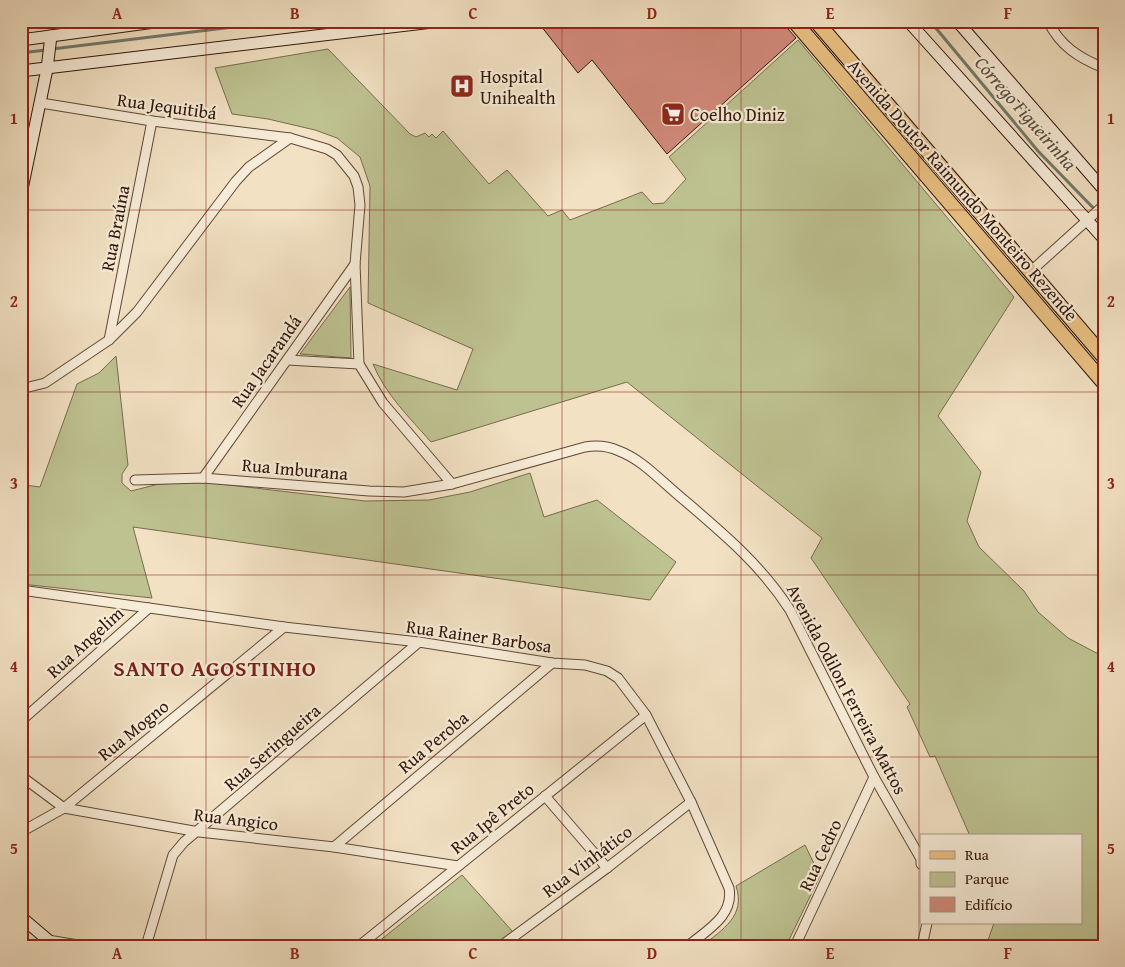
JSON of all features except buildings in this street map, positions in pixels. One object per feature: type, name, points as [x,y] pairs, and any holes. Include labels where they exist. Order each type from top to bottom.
[{"type":"main road","name":"Avenida Doutor Raimundo Monteiro Rezende","points":[[794,21],[1104,383]]},
{"type":"main road","name":"Avenida Doutor Raimundo Monteiro Rezende","points":[[816,21],[1104,357]]},
{"type":"street","points":[[21,40],[162,21]]},
{"type":"street","points":[[21,71],[441,21]]},
{"type":"street","points":[[908,21],[1104,239]]},
{"type":"street","points":[[957,21],[1104,190]]},
{"type":"street","points":[[1048,21],[1064,46],[1076,56],[1104,68]]},
{"type":"street","points":[[21,194],[41,103],[51,36]]},
{"type":"street","name":"Rua Jequitibá","points":[[41,103],[152,121],[290,138]]},
{"type":"street","name":"Rua Braúna","points":[[109,340],[152,121]]},
{"type":"street","points":[[21,389],[45,383],[109,340],[137,312],[236,181],[250,167],[290,138],[327,149],[337,155],[354,176],[358,187],[360,205],[355,264],[359,364],[383,403],[452,484]]},
{"type":"street","points":[[1030,272],[1104,205]]},
{"type":"street","name":"Rua Jacarandá","points":[[203,478],[355,264]]},
{"type":"street","points":[[287,360],[359,364]]},
{"type":"street","name":"Avenida Odilon Ferreira Mattos","points":[[452,484],[596,445],[621,451],[645,467],[738,546],[775,586],[790,610],[874,778],[920,857]]},
{"type":"street","name":"Rua Imburana","points":[[135,480],[203,478],[404,492],[452,484]]},
{"type":"street","name":"Rua Rainer Barbosa","points":[[21,590],[284,627],[419,642],[552,663],[585,665],[607,671],[618,678],[646,715],[691,802],[729,888],[731,899],[720,920],[688,946]]},
{"type":"street","name":"Rua Angelim","points":[[21,721],[149,608]]},
{"type":"street","name":"Rua Mogno","points":[[21,832],[64,808],[284,627]]},
{"type":"street","name":"Rua Seringueira","points":[[146,946],[173,855],[184,842],[199,832],[419,642]]},
{"type":"street","name":"Rua Peroba","points":[[334,847],[552,663]]},
{"type":"street","name":"Rua Ipê Preto","points":[[359,946],[646,715]]},
{"type":"street","name":"Rua Angico","points":[[21,776],[64,808],[199,832],[334,847],[458,866]]},
{"type":"street","name":"Rua Cedro","points":[[795,946],[874,778]]},
{"type":"street","points":[[545,796],[607,868]]},
{"type":"street","name":"Rua Vinhático","points":[[501,946],[607,868],[691,802]]},
{"type":"street","points":[[21,917],[48,943],[84,946]]},
{"type":"street","points":[[922,946],[927,924]]},
{"type":"green space","points":[[798,40],[1014,297],[938,416],[981,472],[967,521],[979,547],[1024,591],[1038,612],[1068,638],[1104,657],[1104,946],[986,946],[994,924],[1082,924],[1082,834],[969,834],[935,756],[930,757],[907,707],[910,704],[811,558],[822,538],[627,382],[431,442],[391,396],[373,364],[457,390],[473,349],[368,303],[370,186],[360,157],[337,138],[315,130],[268,119],[232,114],[215,68],[328,49],[410,134],[416,137],[425,133],[429,137],[432,134],[436,138],[443,131],[489,184],[507,170],[548,216],[562,210],[570,220],[642,192],[653,204],[664,203],[686,179],[669,157]]},
{"type":"green space","points":[[350,287],[351,358],[300,354]]},
{"type":"green space","points":[[116,356],[128,465],[122,474],[122,483],[131,491],[159,484],[204,482],[365,501],[429,500],[470,492],[530,473],[544,517],[597,500],[676,562],[650,600],[133,527],[152,598],[21,584],[21,503],[25,485],[40,487],[77,384],[99,373]]},
{"type":"green space","points":[[805,845],[820,876],[786,946],[702,946],[725,927],[735,914],[738,906],[736,886]]},
{"type":"green space","points":[[462,875],[513,932],[495,946],[373,946]]},
{"type":"waterway","name":"Córrego Figueirinha","points":[[52,49],[282,21]]},
{"type":"waterway","name":"Córrego Figueirinha","points":[[930,21],[1038,151],[1104,219]]},
{"type":"waterway","name":"Córrego Figueirinha","points":[[21,53],[46,50]]},
{"type":"waterway","name":"Córrego Figueirinha","points":[[25,65],[26,53]]},
{"type":"waterway","points":[[21,88],[24,77]]},
{"type":"place","name":"Hospital Unihealth","points":[[462,86]]},
{"type":"place","name":"Coelho Diniz","points":[[673,114]]},
{"type":"district","name":"SANTO AGOSTINHO","points":[[215,668]]}]
